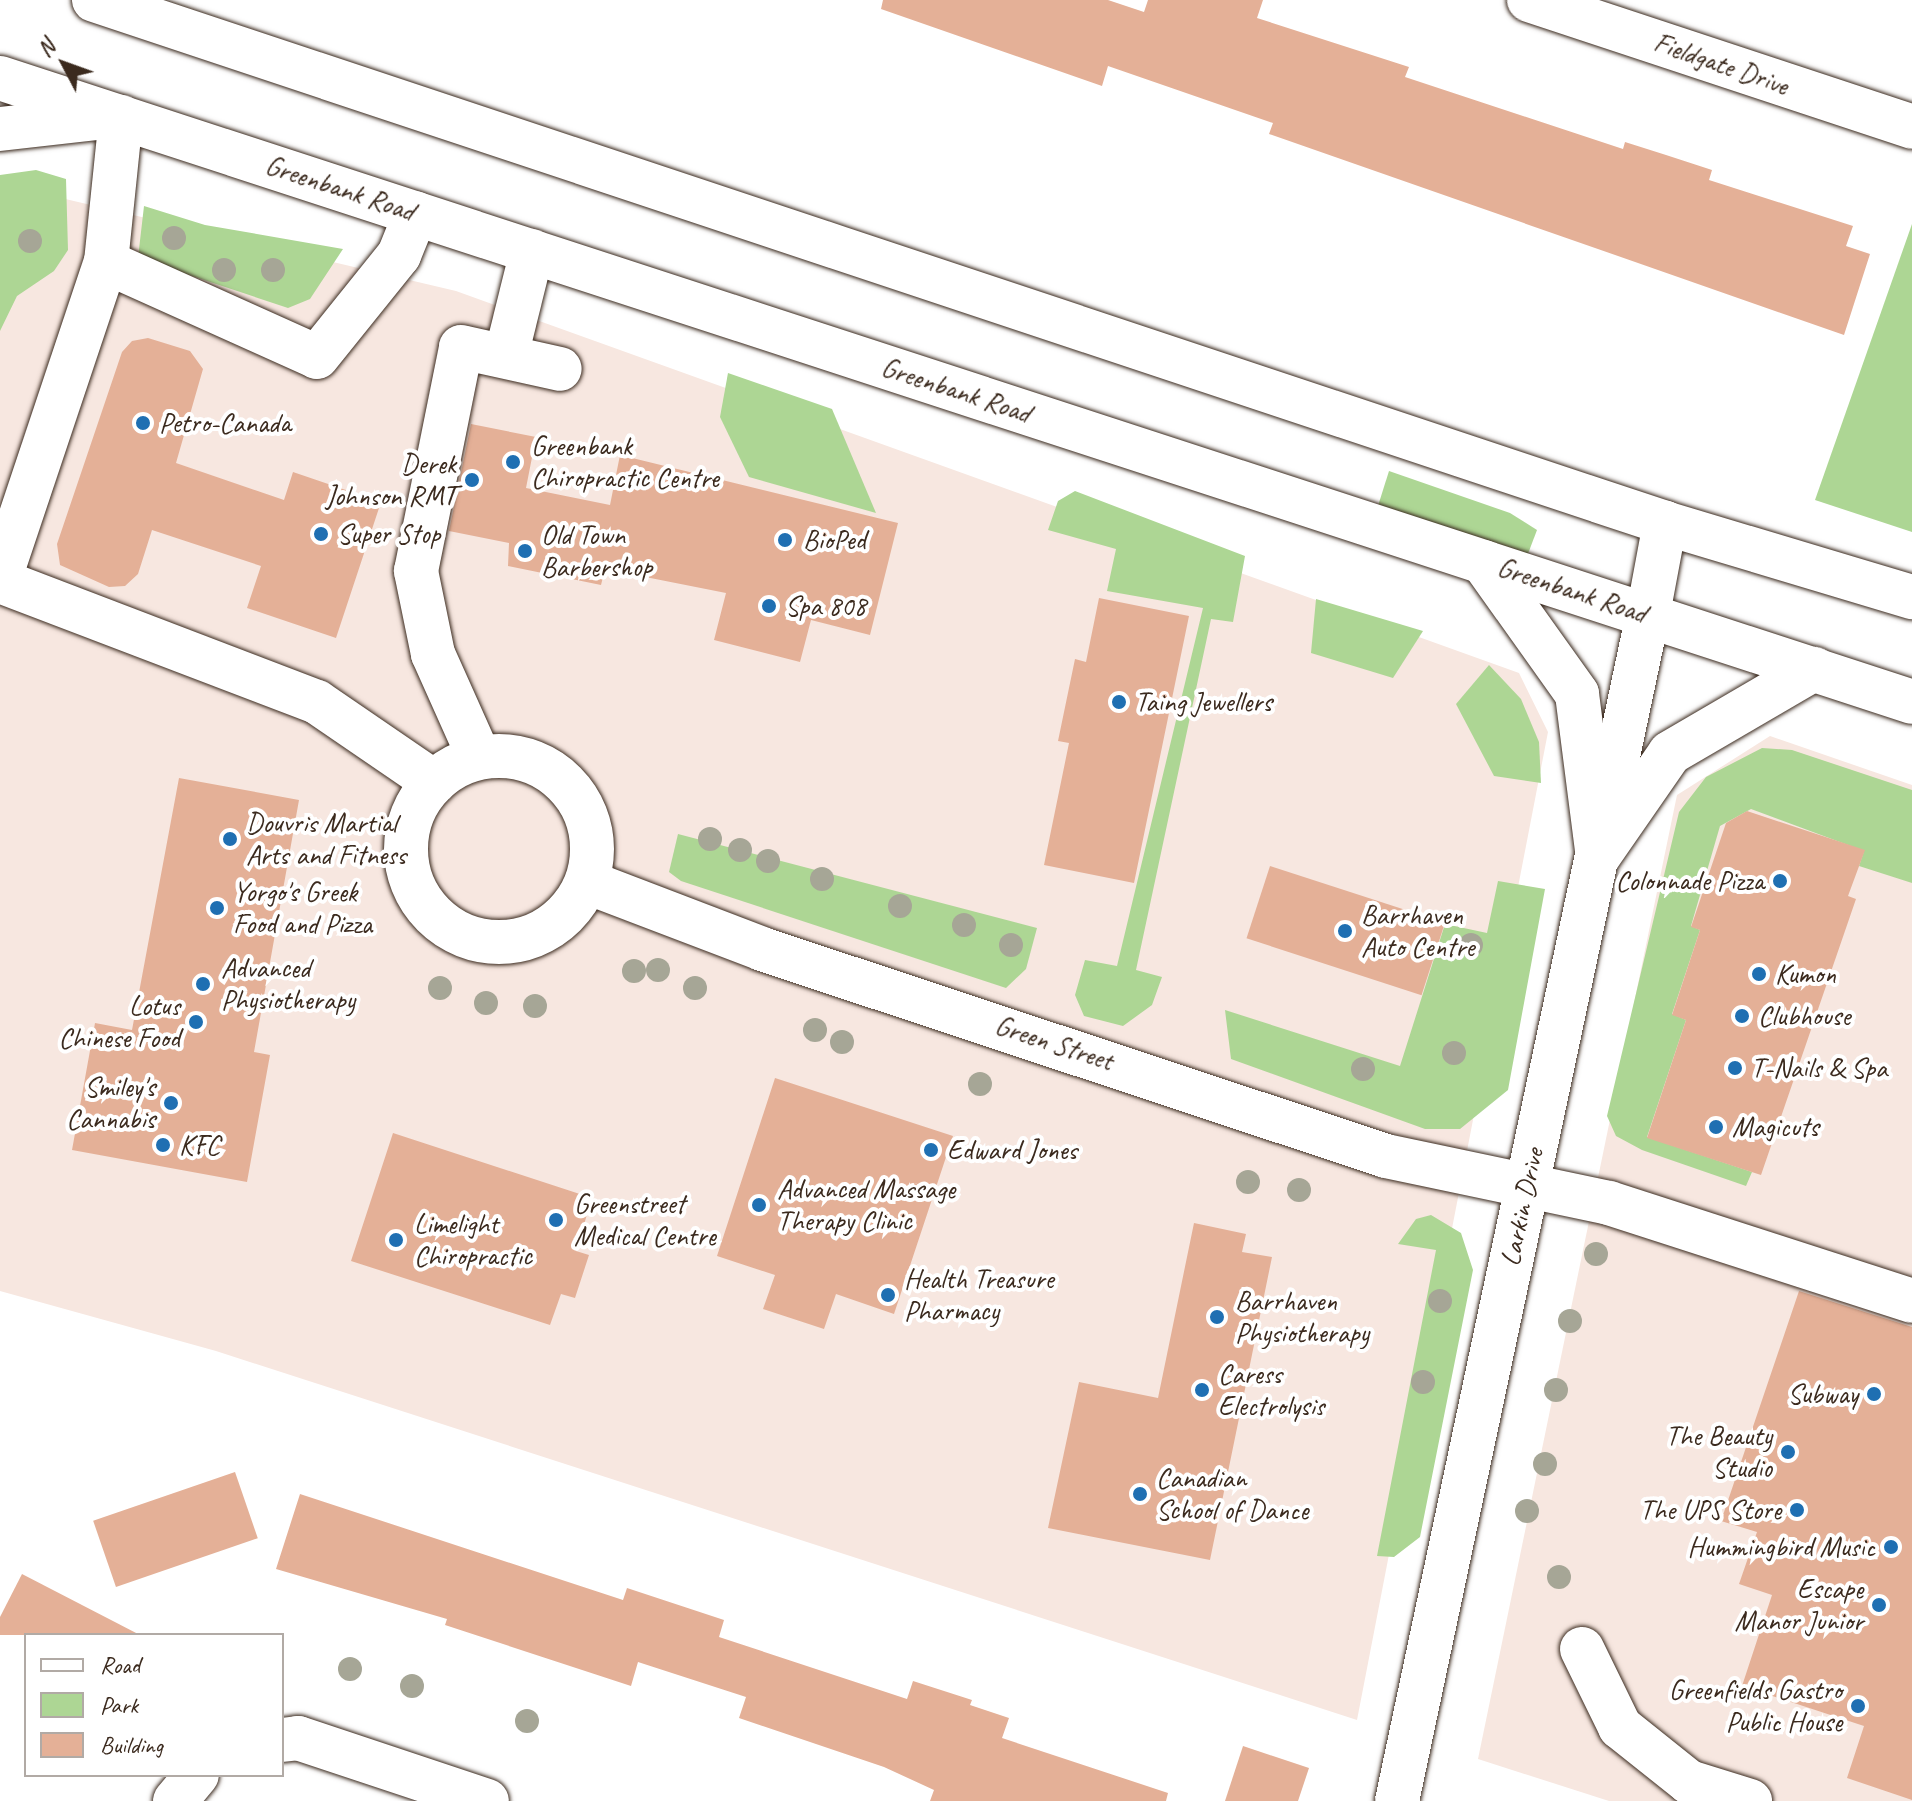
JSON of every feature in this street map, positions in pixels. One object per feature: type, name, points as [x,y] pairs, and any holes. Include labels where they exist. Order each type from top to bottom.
[{"type":"main road","points":[[94,0],[1665,523],[1912,597]]},
{"type":"main road","name":"Fieldgate Drive","points":[[1529,0],[1912,127]]},
{"type":"main road","name":"Greenbank Road","points":[[0,78],[1912,702]]},
{"type":"main road","points":[[0,129],[121,117],[106,262],[0,580],[317,702],[434,782]]},
{"type":"main road","points":[[106,262],[317,357],[399,255],[416,213]]},
{"type":"main road","points":[[506,356],[532,251]]},
{"type":"main road","points":[[479,757],[433,654],[416,571],[461,347],[560,369]]},
{"type":"main road","name":"Larkin Drive","points":[[1397,1801],[1598,857],[1665,523]]},
{"type":"main road","points":[[1483,562],[1577,694],[1598,857]]},
{"type":"main road","points":[[1598,857],[1670,753],[1814,669]]},
{"type":"main road","points":[[479,757],[531,761],[573,790],[593,846],[587,882],[571,909],[547,929],[517,940],[485,941],[455,932],[431,912],[407,862],[414,813],[434,782],[479,757]]},
{"type":"main road","name":"Green Street","points":[[587,882],[762,949],[1386,1156],[1609,1203],[1912,1301]]},
{"type":"main road","points":[[1582,1649],[1620,1727],[1689,1782],[1750,1801]]},
{"type":"main road","points":[[284,1740],[298,1738],[487,1801]]},
{"type":"main road","points":[[175,1801],[195,1777]]},
{"type":"shaded area","points":[[40,193],[456,291],[1519,673],[1548,732],[1357,1720],[216,1351],[0,1291],[0,228]]},
{"type":"shaded area","points":[[1770,736],[1912,785],[1912,1801],[1609,1801],[1478,1759],[1677,795]]},
{"type":"green space","points":[[36,170],[66,179],[68,250],[54,271],[17,296],[0,331],[0,175]]},
{"type":"green space","points":[[144,206],[205,225],[343,249],[310,299],[288,308],[138,258]]},
{"type":"green space","points":[[1912,224],[1912,532],[1815,500]]},
{"type":"green space","points":[[728,373],[832,409],[876,513],[749,477],[720,417]]},
{"type":"green space","points":[[1389,471],[1510,513],[1537,530],[1526,559],[1377,509]]},
{"type":"green space","points":[[1075,491],[1245,556],[1233,622],[1211,619],[1136,970],[1162,977],[1152,1005],[1123,1026],[1084,1016],[1075,995],[1085,960],[1117,966],[1203,608],[1107,591],[1116,549],[1048,530],[1058,501]]},
{"type":"green space","points":[[1316,599],[1423,631],[1393,678],[1311,653]]},
{"type":"green space","points":[[1489,665],[1521,699],[1539,742],[1541,783],[1494,776],[1456,704]]},
{"type":"green space","points":[[1762,748],[1792,750],[1912,790],[1912,883],[1859,866],[1864,851],[1751,809],[1720,826],[1691,926],[1700,930],[1672,1014],[1686,1020],[1647,1137],[1752,1172],[1746,1186],[1642,1150],[1616,1136],[1607,1116],[1679,812],[1706,777]]},
{"type":"green space","points":[[678,834],[1037,928],[1026,969],[1006,988],[681,881],[669,872]]},
{"type":"green space","points":[[1498,881],[1545,889],[1508,1090],[1460,1129],[1425,1129],[1231,1059],[1225,1010],[1400,1066],[1445,924],[1487,933]]},
{"type":"green space","points":[[1431,1215],[1461,1233],[1473,1270],[1420,1537],[1394,1557],[1377,1556],[1436,1250],[1398,1244],[1416,1219]]},
{"type":"building","points":[[883,0],[1108,0],[1144,12],[1148,0],[1263,0],[1257,18],[1409,67],[1405,77],[1623,149],[1625,142],[1712,170],[1709,180],[1853,226],[1846,246],[1870,254],[1844,335],[1269,134],[1273,123],[1108,66],[1102,86],[881,9]]},
{"type":"building","name":"Petro-Canada","points":[[148,338],[190,351],[203,369],[176,463],[284,500],[293,472],[381,502],[336,638],[247,608],[261,566],[152,530],[138,574],[125,586],[109,587],[60,565],[57,544],[122,352],[132,341]]},
{"type":"building","points":[[471,424],[536,437],[526,488],[610,505],[620,455],[898,523],[870,635],[811,620],[800,662],[714,640],[726,593],[605,569],[601,585],[508,566],[509,543],[449,531]]},
{"type":"building","name":"Taing Jewellers","points":[[1099,598],[1189,616],[1134,883],[1044,865],[1069,743],[1058,741],[1075,659],[1086,662]]},
{"type":"building","points":[[179,778],[299,800],[254,1052],[270,1055],[247,1182],[72,1150],[95,1023],[132,1030]]},
{"type":"building","points":[[1747,811],[1865,850],[1848,896],[1856,899],[1761,1175],[1647,1138],[1686,1020],[1672,1015],[1700,930],[1691,927],[1726,823]]},
{"type":"building","name":"Barrhaven Auto Centre","points":[[1270,866],[1445,923],[1422,995],[1247,938]]},
{"type":"building","points":[[775,1078],[953,1136],[894,1314],[836,1294],[824,1329],[763,1309],[775,1275],[717,1256]]},
{"type":"building","points":[[393,1133],[592,1198],[576,1251],[589,1255],[575,1298],[561,1294],[550,1325],[351,1261]]},
{"type":"building","name":"Canadian School of Dance","points":[[1194,1223],[1246,1234],[1242,1252],[1272,1257],[1210,1560],[1048,1528],[1079,1382],[1158,1398]]},
{"type":"building","points":[[1799,1291],[1912,1327],[1912,1800],[1847,1778],[1864,1726],[1742,1686],[1772,1595],[1739,1584],[1757,1532],[1721,1521]]},
{"type":"building","points":[[235,1472],[258,1538],[116,1587],[93,1521]]},
{"type":"building","points":[[300,1494],[623,1600],[627,1588],[724,1620],[719,1637],[907,1699],[913,1681],[972,1700],[970,1705],[1009,1718],[1002,1738],[1168,1793],[1166,1801],[930,1801],[934,1790],[884,1767],[739,1718],[746,1697],[638,1662],[631,1686],[445,1625],[447,1619],[276,1569]]},
{"type":"building","points":[[22,1574],[136,1633],[0,1635],[0,1617]]},
{"type":"building","points":[[1243,1746],[1309,1768],[1298,1801],[1225,1801]]},
{"type":"place","name":"Petro-Canada","points":[[143,423]]},
{"type":"place","name":"Greenbank Chiropractic Centre","points":[[513,462]]},
{"type":"place","name":"Derek Johnson RMT","points":[[472,480]]},
{"type":"place","name":"Super Stop","points":[[321,534]]},
{"type":"place","name":"BioPed","points":[[785,540]]},
{"type":"place","name":"Old Town Barbershop","points":[[525,551]]},
{"type":"place","name":"Spa 808","points":[[769,606]]},
{"type":"place","name":"Taing Jewellers","points":[[1119,702]]},
{"type":"place","name":"Douvris Martial Arts and Fitness","points":[[230,839]]},
{"type":"place","name":"Colonnade Pizza","points":[[1780,881]]},
{"type":"place","name":"Yorgo's Greek Food and Pizza","points":[[217,908]]},
{"type":"place","name":"Barrhaven Auto Centre","points":[[1345,931]]},
{"type":"place","name":"Kumon","points":[[1759,974]]},
{"type":"place","name":"Advanced Physiotherapy","points":[[203,984]]},
{"type":"place","name":"Clubhouse","points":[[1742,1016]]},
{"type":"place","name":"Lotus Chinese Food","points":[[196,1022]]},
{"type":"place","name":"T-Nails & Spa","points":[[1735,1068]]},
{"type":"place","name":"Smiley's Cannabis","points":[[171,1103]]},
{"type":"place","name":"Magicuts","points":[[1716,1127]]},
{"type":"place","name":"KFC","points":[[163,1145]]},
{"type":"place","name":"Edward Jones","points":[[931,1150]]},
{"type":"place","name":"Advanced Massage Therapy Clinic","points":[[759,1205]]},
{"type":"place","name":"Greenstreet Medical Centre","points":[[556,1220]]},
{"type":"place","name":"Limelight Chiropractic","points":[[396,1240]]},
{"type":"place","name":"Health Treasure Pharmacy","points":[[888,1295]]},
{"type":"place","name":"Barrhaven Physiotherapy","points":[[1217,1317]]},
{"type":"place","name":"Caress Electrolysis","points":[[1202,1390]]},
{"type":"place","name":"Subway","points":[[1874,1394]]},
{"type":"place","name":"The Beauty Studio","points":[[1788,1452]]},
{"type":"place","name":"Canadian School of Dance","points":[[1140,1494]]},
{"type":"place","name":"The UPS Store","points":[[1797,1510]]},
{"type":"place","name":"Hummingbird Music","points":[[1891,1547]]},
{"type":"place","name":"Escape Manor Junior","points":[[1879,1605]]},
{"type":"place","name":"Greenfields Gastro Public House","points":[[1858,1706]]}]
